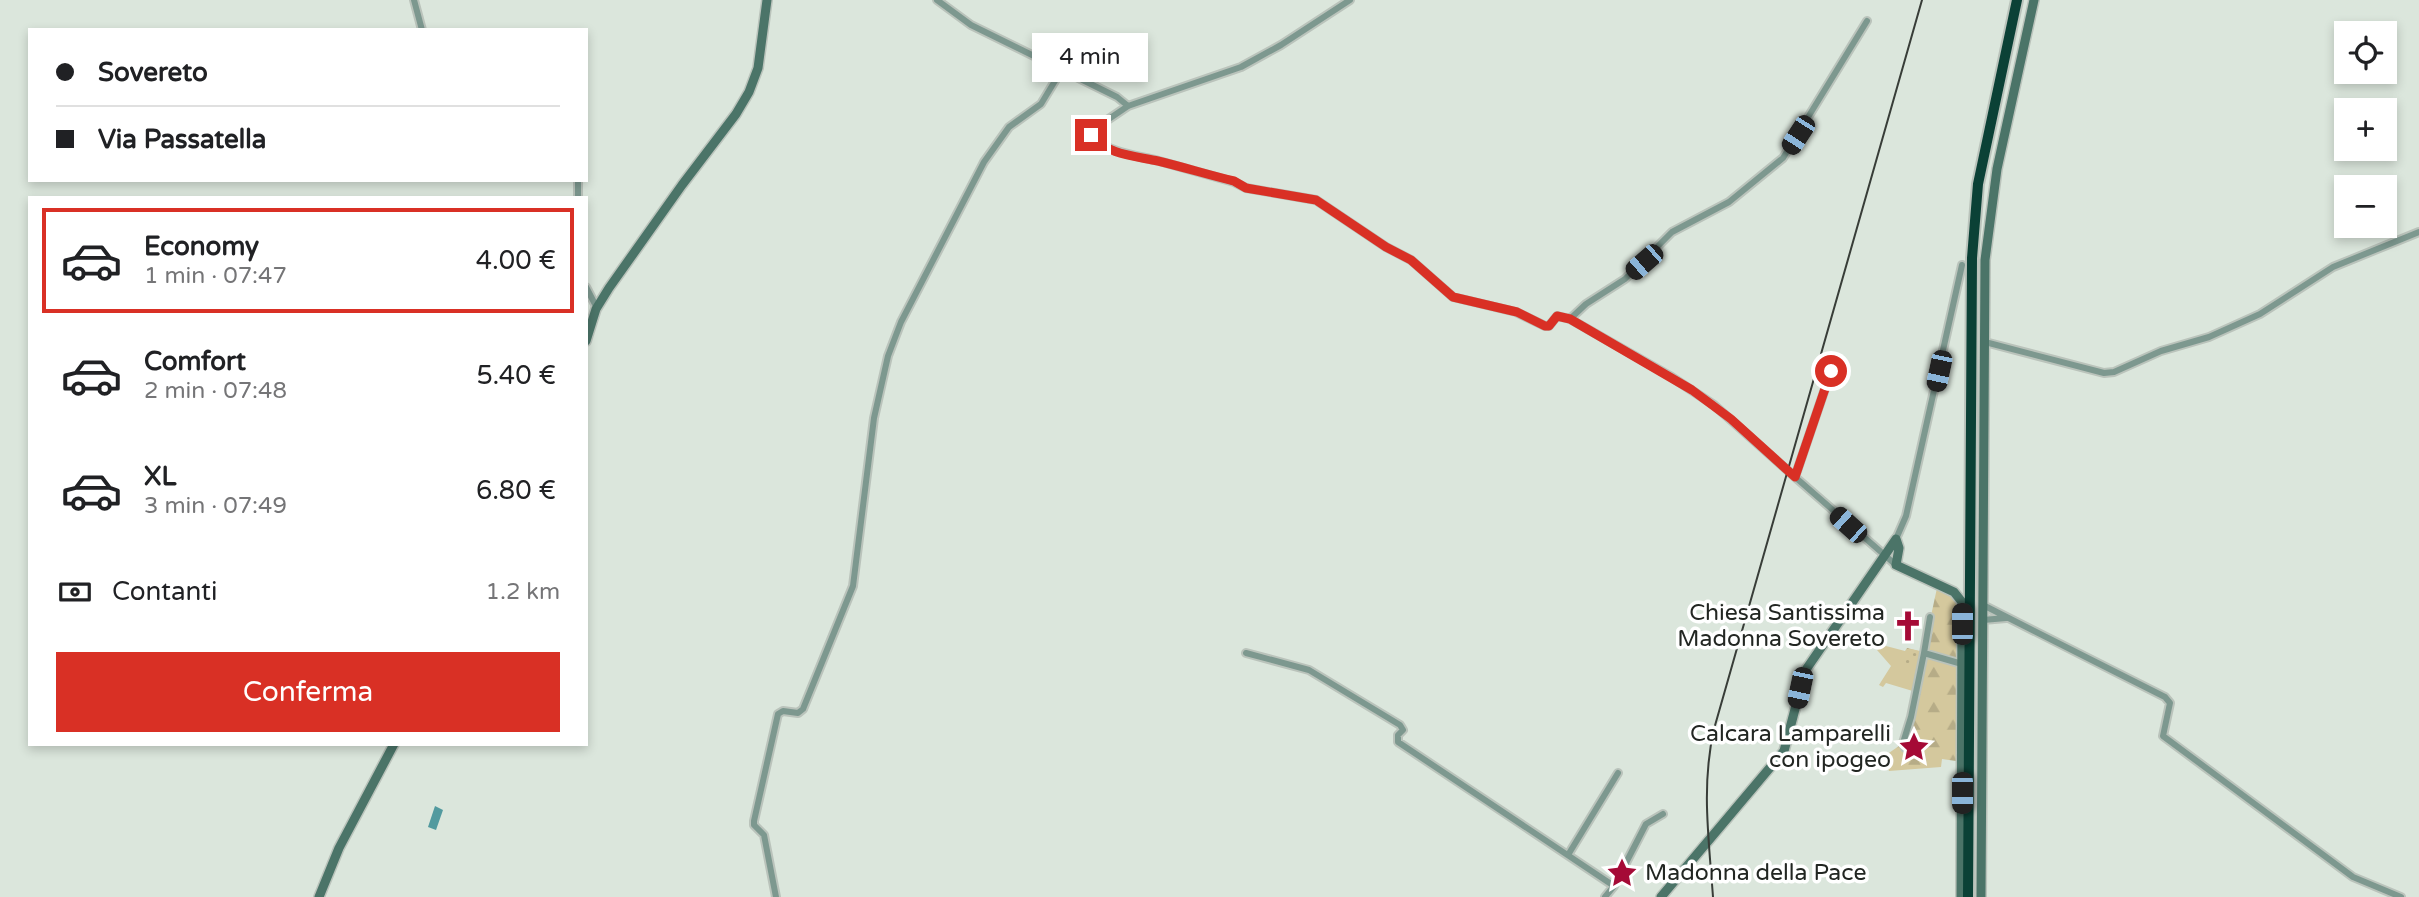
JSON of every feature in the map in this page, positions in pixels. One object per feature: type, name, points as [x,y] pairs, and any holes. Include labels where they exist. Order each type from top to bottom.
[{"type":"highway","points":[[1968,897],[1972,258],[1980,173],[2017,0]]},
{"type":"highway","points":[[1974,897],[1979,249],[1989,156],[2024,0]]},
{"type":"street","points":[[414,0],[421,28]]},
{"type":"street","points":[[588,335],[597,308],[749,92],[760,57],[767,0]]},
{"type":"street","points":[[937,0],[971,25],[1117,97],[1128,106]]},
{"type":"street","points":[[1350,0],[1281,45],[1241,67],[1128,106],[1094,130],[1091,134],[1093,138],[1131,157],[1154,160],[1234,181],[1246,188],[1316,200],[1386,247],[1411,260],[1453,297],[1517,312],[1545,326],[1549,326],[1557,316],[1570,319],[1670,376],[1714,405],[1884,556],[1896,565],[1959,597],[1962,604],[1961,897]]},
{"type":"street","points":[[1981,897],[1985,260],[1997,169],[2034,0]]},
{"type":"street","points":[[1570,319],[1587,304],[1625,279],[1672,232],[1729,202],[1783,158],[1867,20]]},
{"type":"street","points":[[776,897],[764,835],[754,825],[754,821],[778,714],[783,711],[796,713],[803,709],[853,586],[874,418],[894,340],[984,162],[1009,127],[1041,104],[1061,71]]},
{"type":"street","points":[[1984,342],[2104,373],[2114,372],[2161,351],[2209,338],[2260,314],[2333,267],[2419,232]]},
{"type":"street","points":[[1661,897],[1784,751],[1805,671],[1896,539],[1906,516],[1962,265]]},
{"type":"street","points":[[588,291],[597,308]]},
{"type":"street","points":[[1795,477],[1831,371]]},
{"type":"street","points":[[1896,539],[1899,548],[1896,565]]},
{"type":"street","points":[[1983,605],[2165,696],[2170,703],[2163,736],[2353,877],[2401,897]]},
{"type":"street","points":[[1905,748],[1903,743],[1911,717],[1930,617]]},
{"type":"street","points":[[1983,620],[2006,618]]},
{"type":"street","points":[[1247,653],[1309,670],[1400,726],[1403,730],[1398,742],[1614,886]]},
{"type":"street","points":[[1924,653],[1962,664]]},
{"type":"street","points":[[319,897],[339,848],[393,746]]},
{"type":"street","points":[[1568,855],[1618,773]]},
{"type":"street","points":[[1605,897],[1614,886],[1646,824],[1663,814]]},
{"type":"green space","points":[[1937,588],[1956,598],[1956,761],[1942,759],[1941,767],[1889,771],[1883,757],[1899,746],[1905,736]]},
{"type":"green space","points":[[1886,646],[1922,652],[1916,692],[1886,683],[1883,687],[1879,685],[1891,666],[1877,650]]},
{"type":"green space","points":[[1907,648],[1920,651],[1918,667],[1905,663]]},
{"type":"water","points":[[435,806],[443,810],[436,830],[428,827]]},
{"type":"railway","points":[[1713,897],[1707,792],[1714,729],[1922,0]]},
{"type":"place","name":"Chiesa Santissima Madonna Sovereto","points":[[1908,626]]},
{"type":"place","name":"Calcara Lamparelli con ipogeo","points":[[1914,747]]},
{"type":"place","name":"Madonna della Pace","points":[[1622,873]]},
{"type":"route","points":[[1091,135],[1109,148],[1131,157],[1154,160],[1234,181],[1246,188],[1316,200],[1386,247],[1411,260],[1453,297],[1517,312],[1545,326],[1549,326],[1557,316],[1570,319],[1670,376],[1714,405],[1795,477],[1831,371]]}]
